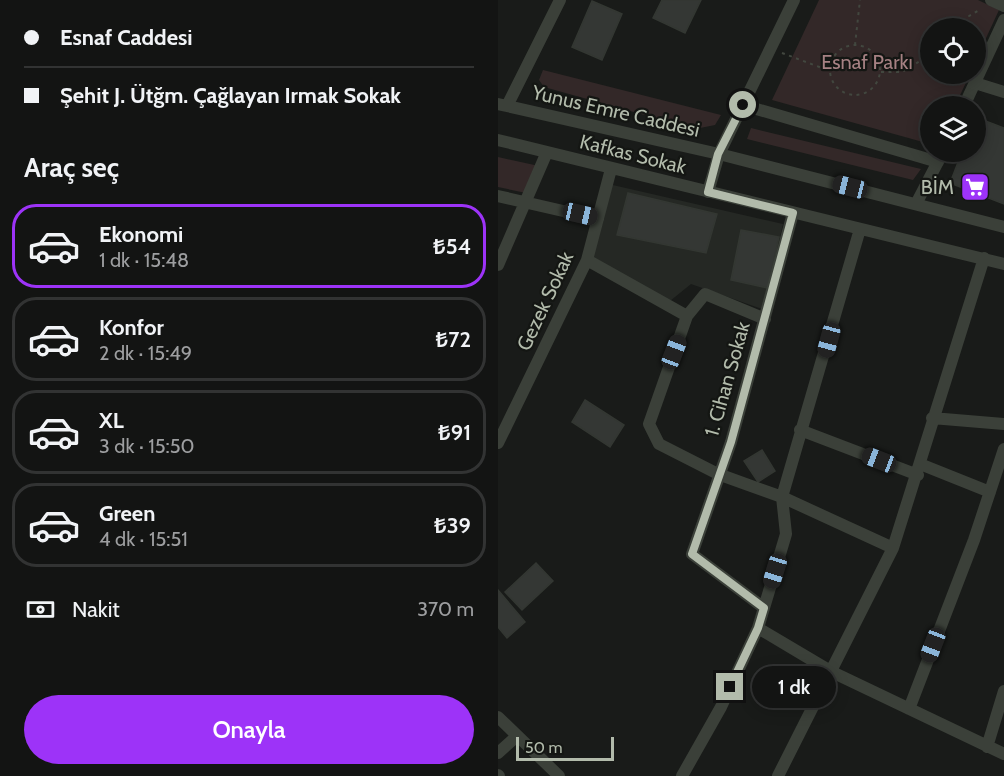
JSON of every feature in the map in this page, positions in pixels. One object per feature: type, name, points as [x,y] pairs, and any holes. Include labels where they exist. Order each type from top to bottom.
[{"type":"street","points":[[502,105],[560,0]]},
{"type":"street","points":[[708,192],[718,154],[794,0]]},
{"type":"street","points":[[991,0],[1004,6]]},
{"type":"street","points":[[986,59],[1004,20]]},
{"type":"street","points":[[978,84],[1004,92]]},
{"type":"street","name":"Yunus Emre Caddesi","points":[[502,105],[718,154],[1004,227]]},
{"type":"street","points":[[743,105],[920,151]]},
{"type":"street","name":"Kafkas Sokak","points":[[498,140],[1004,264]]},
{"type":"street","points":[[498,265],[546,152]]},
{"type":"street","points":[[916,204],[938,162]]},
{"type":"street","name":"Gezek Sokak","points":[[498,443],[587,260],[611,169]]},
{"type":"street","points":[[498,196],[598,219]]},
{"type":"street","name":"1. Cihan Sokak","points":[[764,608],[692,554],[731,442],[793,213]]},
{"type":"street","points":[[682,776],[721,707],[758,628],[786,534],[782,496],[800,430],[823,363],[860,229]]},
{"type":"street","points":[[778,776],[893,548],[984,258]]},
{"type":"street","points":[[587,260],[687,315]]},
{"type":"street","points":[[765,319],[705,294],[687,315],[649,424],[658,444],[718,474],[782,496],[893,548]]},
{"type":"street","points":[[932,418],[1004,424]]},
{"type":"street","points":[[800,430],[990,492]]},
{"type":"street","points":[[909,709],[1004,449]]},
{"type":"street","points":[[758,628],[832,672],[1004,754]]},
{"type":"street","points":[[987,747],[1004,691]]},
{"type":"street","points":[[498,717],[559,776]]},
{"type":"street","points":[[498,753],[517,736]]},
{"type":"path","points":[[855,45],[860,0]]},
{"type":"path","points":[[966,18],[981,10],[981,0]]},
{"type":"path","points":[[855,45],[864,46],[877,56],[880,72],[873,87],[867,92],[850,94],[836,86],[830,71],[835,56],[840,50],[855,45]]},
{"type":"path","points":[[770,48],[830,71]]},
{"type":"path","points":[[880,72],[902,72],[920,61]]},
{"type":"shaded area","points":[[604,183],[783,224],[762,309],[691,284],[670,301],[585,254]]},
{"type":"green space","name":"Esnaf Parkı","points":[[819,0],[978,0],[999,10],[986,38],[986,18],[920,18],[920,84],[965,84],[960,96],[920,96],[920,141],[772,100]]},
{"type":"green space","points":[[543,70],[721,115],[715,125],[695,129],[544,87],[539,80]]},
{"type":"green space","points":[[751,128],[921,169],[913,180],[747,139]]},
{"type":"green space","points":[[498,157],[539,166],[526,193],[498,187]]},
{"type":"building","points":[[662,0],[701,0],[685,33],[653,18]]},
{"type":"building","points":[[592,1],[622,14],[602,60],[572,47]]},
{"type":"building","points":[[986,121],[1004,128],[1004,204],[950,183],[958,162],[986,162]]},
{"type":"building","points":[[628,193],[717,214],[706,253],[617,235]]},
{"type":"building","points":[[741,230],[779,237],[768,288],[731,280]]},
{"type":"building","points":[[585,400],[624,425],[610,447],[572,422]]},
{"type":"building","points":[[762,450],[775,471],[758,482],[744,461]]},
{"type":"building","points":[[536,563],[553,581],[522,610],[505,592]]},
{"type":"building","points":[[498,590],[525,622],[507,638],[498,627]]},
{"type":"place","name":"BİM","points":[[975,187]]},
{"type":"route","points":[[730,687],[758,628],[764,608],[692,554],[731,442],[793,213],[708,192],[718,154],[743,105]]}]
